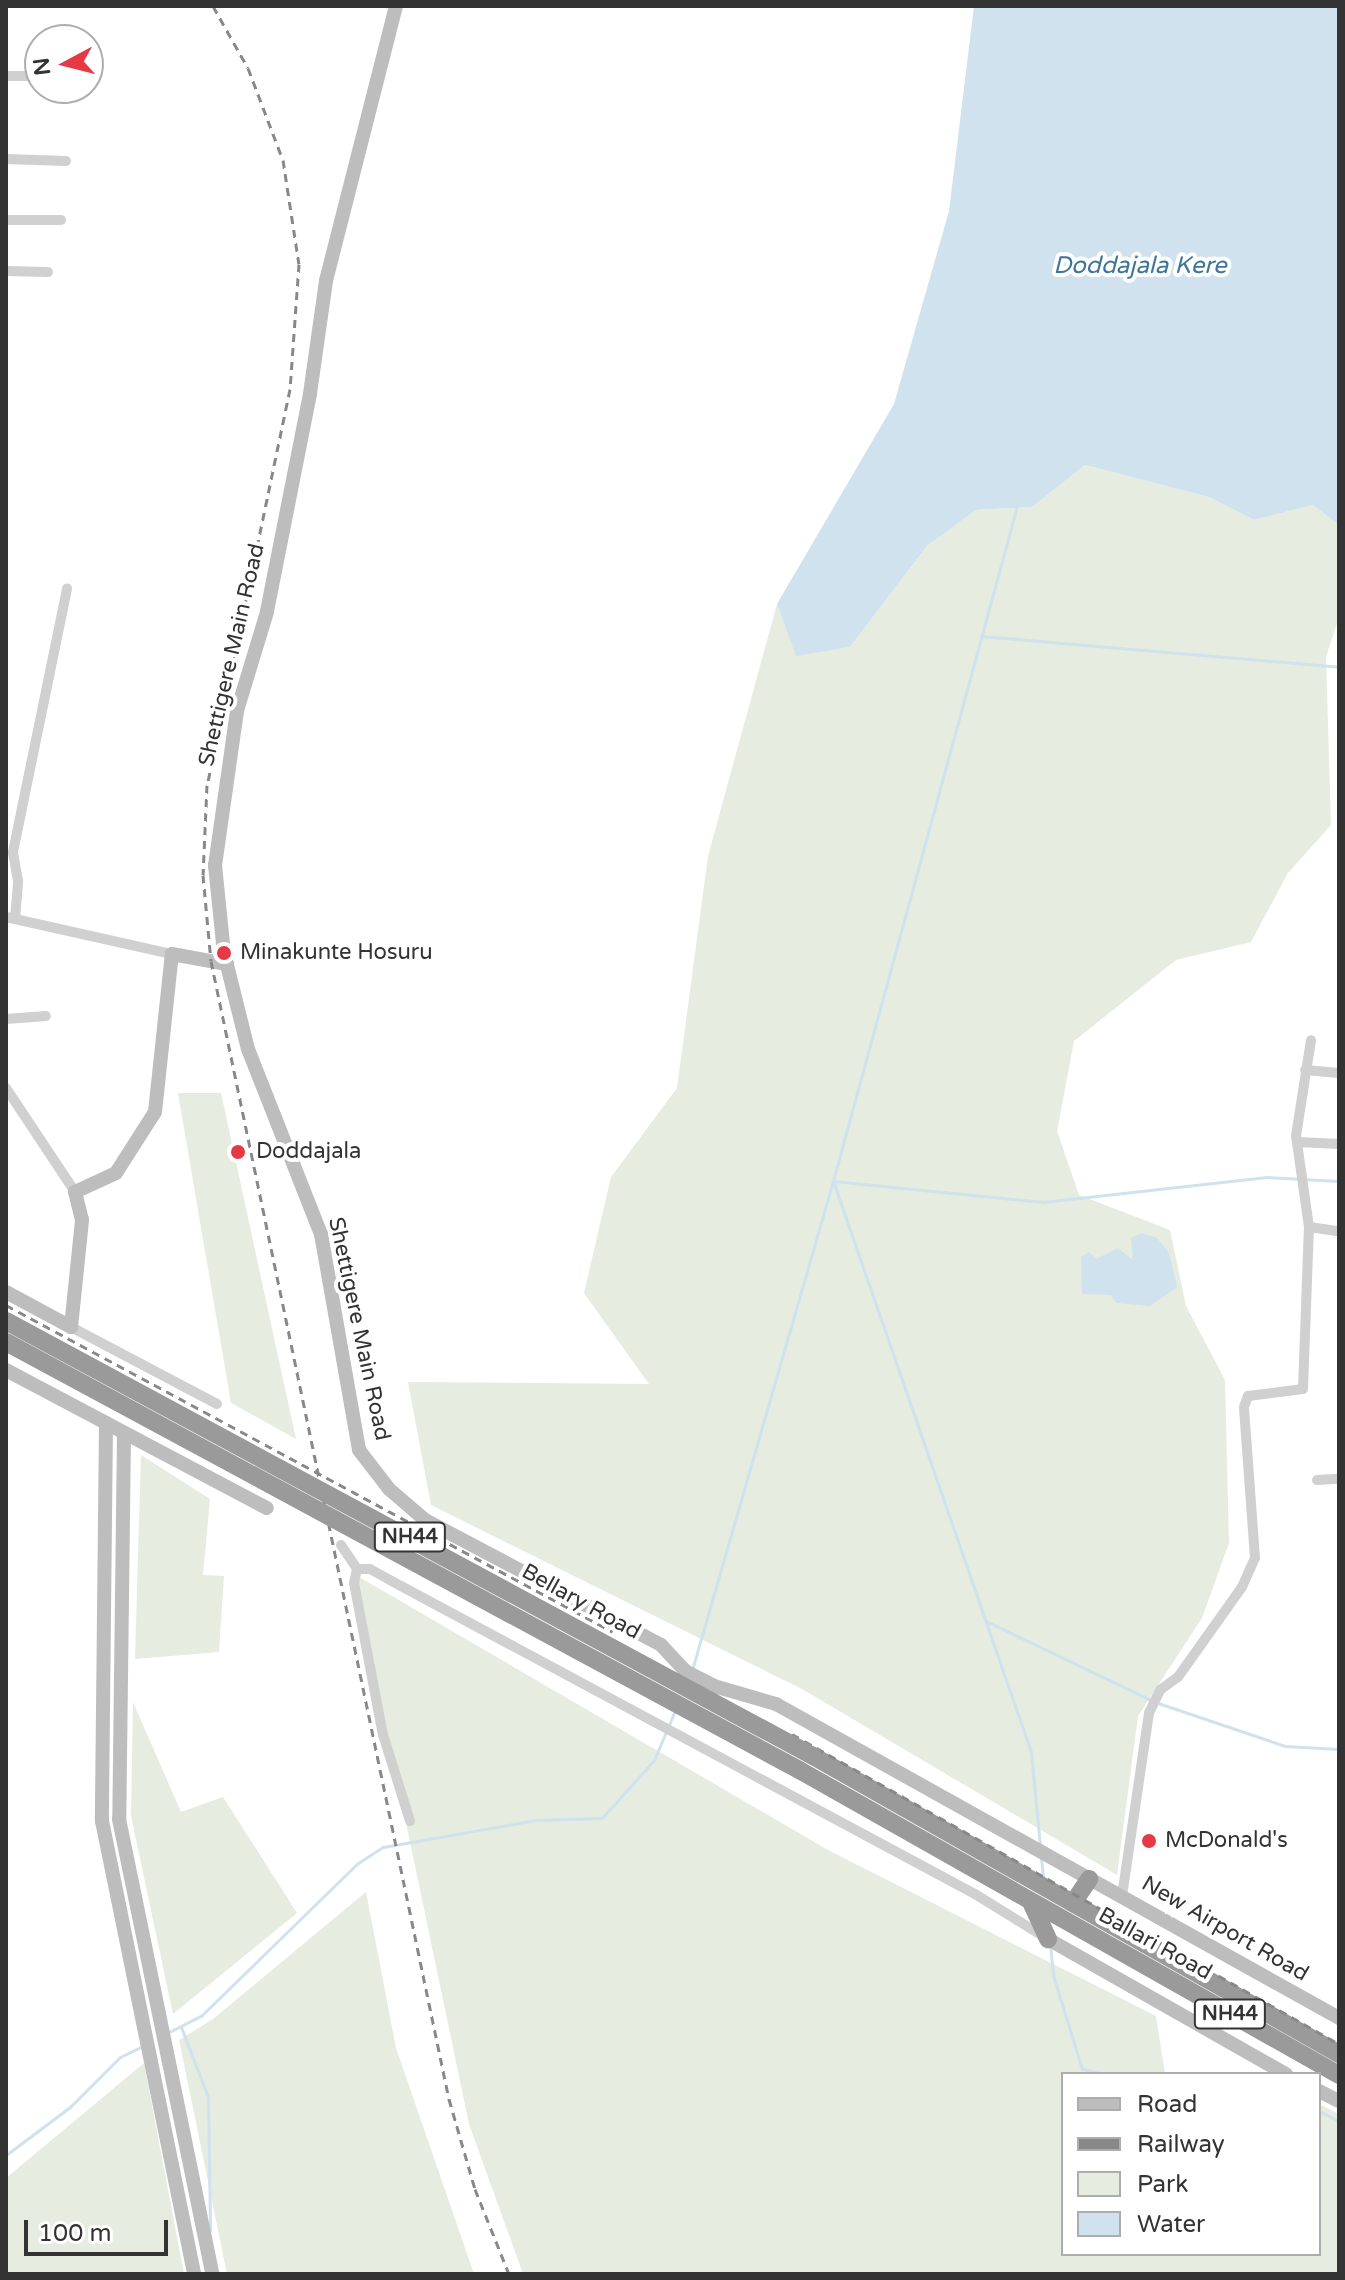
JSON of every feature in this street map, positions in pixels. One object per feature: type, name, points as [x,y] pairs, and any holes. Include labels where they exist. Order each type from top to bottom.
[{"type":"highway","name":"Bellary Road","points":[[6,1321],[807,1764],[1041,1908]]},
{"type":"highway","name":"Bellary Road","points":[[6,1342],[1044,1887],[1073,1903],[1124,1944]]},
{"type":"highway","points":[[1073,1903],[1089,1879]]},
{"type":"highway","points":[[1041,1908],[1050,1940]]},
{"type":"highway","name":"Ballari Road","points":[[1041,1908],[1124,1944],[1339,2054]]},
{"type":"highway","name":"Ballari Road","points":[[1124,1944],[1339,2075]]},
{"type":"street","name":"Shettigere Main Road","points":[[396,6],[326,281],[310,394],[267,612],[237,711],[225,773],[215,865],[227,964],[248,1049],[321,1234],[359,1450],[389,1489],[425,1520],[661,1645],[685,1671],[714,1686]]},
{"type":"street","points":[[6,159],[66,161]]},
{"type":"street","points":[[6,220],[61,220]]},
{"type":"street","points":[[6,271],[48,272]]},
{"type":"street","points":[[67,588],[13,852],[18,881],[10,918],[227,964]]},
{"type":"street","points":[[75,1192],[116,1173],[155,1112],[172,954]]},
{"type":"street","points":[[6,1019],[46,1016]]},
{"type":"street","points":[[1122,1896],[1149,1713],[1160,1690],[1178,1677],[1242,1587],[1255,1558],[1244,1407],[1248,1396],[1303,1389],[1309,1227],[1297,1142],[1311,1040]]},
{"type":"street","points":[[1305,1070],[1339,1073]]},
{"type":"street","points":[[6,1088],[75,1192],[82,1220],[71,1327]]},
{"type":"street","points":[[1297,1142],[1339,1144]]},
{"type":"street","points":[[1309,1227],[1339,1231]]},
{"type":"street","points":[[6,1292],[217,1404]]},
{"type":"street","points":[[6,1370],[267,1508]]},
{"type":"street","points":[[106,1423],[102,1821],[194,2274]]},
{"type":"street","points":[[124,1433],[119,1819],[212,2274]]},
{"type":"street","points":[[1317,1480],[1339,1479]]},
{"type":"street","points":[[341,1545],[357,1569],[354,1583],[383,1735],[410,1821]]},
{"type":"street","points":[[357,1569],[370,1569],[975,1894],[1282,2072]]},
{"type":"street","name":"New Airport Road","points":[[714,1686],[776,1704],[1339,2018]]},
{"type":"street","points":[[1321,2092],[1339,2101]]},
{"type":"green space","points":[[1085,465],[1209,497],[1254,520],[1313,505],[1339,525],[1339,617],[1326,657],[1331,825],[1288,873],[1251,942],[1176,960],[1074,1041],[1057,1131],[1079,1195],[1170,1230],[1186,1306],[1225,1380],[1229,1543],[1202,1618],[1138,1716],[1117,1875],[802,1689],[431,1505],[408,1382],[649,1384],[584,1293],[611,1177],[677,1088],[708,856],[777,604],[796,655],[850,647],[927,546],[976,510],[1032,507]]},
{"type":"green space","points":[[178,1093],[221,1093],[296,1439],[231,1403]]},
{"type":"green space","points":[[141,1455],[210,1499],[203,1575],[224,1576],[219,1652],[135,1659]]},
{"type":"green space","points":[[354,1574],[828,1850],[1156,2016],[1165,2072],[1061,2072],[1061,2256],[1321,2256],[1321,2105],[1339,2114],[1339,2274],[523,2274],[469,2124]]},
{"type":"green space","points":[[133,1702],[181,1812],[223,1797],[297,1913],[173,2014],[131,1816]]},
{"type":"green space","points":[[366,1892],[396,2048],[474,2274],[227,2274],[179,2040],[213,2019]]},
{"type":"green space","points":[[144,2063],[184,2274],[6,2274],[6,2178]]},
{"type":"water","name":"Doddajala Kere","points":[[974,6],[1339,6],[1339,525],[1313,505],[1254,520],[1209,497],[1085,465],[1032,507],[976,510],[927,546],[850,647],[796,656],[777,604],[894,404],[949,211]]},
{"type":"water","points":[[1142,1233],[1157,1238],[1169,1253],[1177,1287],[1150,1306],[1116,1303],[1111,1295],[1082,1294],[1081,1257],[1089,1252],[1096,1259],[1118,1248],[1133,1260],[1131,1238]]},
{"type":"waterway","points":[[692,1670],[833,1181],[1017,506]]},
{"type":"waterway","points":[[981,636],[1339,667]]},
{"type":"waterway","points":[[1040,1846],[1031,1752],[833,1181],[1043,1202],[1267,1177],[1339,1181]]},
{"type":"waterway","points":[[986,1621],[1151,1700]]},
{"type":"waterway","points":[[1158,1703],[1285,1746],[1339,1749]]},
{"type":"waterway","points":[[669,1725],[675,1710]]},
{"type":"waterway","points":[[167,2033],[202,2015],[358,1863],[383,1847],[536,1820],[602,1818],[654,1760],[666,1732]]},
{"type":"waterway","points":[[1041,1858],[1043,1878]]},
{"type":"waterway","points":[[1050,1945],[1053,1975],[1082,2069],[1095,2072]]},
{"type":"waterway","points":[[181,2027],[208,2097],[210,2230]]},
{"type":"waterway","points":[[6,2155],[70,2107],[120,2057],[143,2046]]},
{"type":"waterway","points":[[1321,2112],[1339,2121]]},
{"type":"railway","points":[[213,6],[248,68],[283,160],[299,264],[290,389],[207,785],[203,875],[211,961],[449,2099],[475,2189],[509,2274]]},
{"type":"railway","points":[[6,1305],[613,1632]]},
{"type":"railway","points":[[792,1734],[1339,2044]]},
{"type":"place","name":"Minakunte Hosuru","points":[[224,953]]},
{"type":"place","name":"Doddajala","points":[[238,1152]]},
{"type":"place","name":"McDonald's","points":[[1149,1841]]}]
